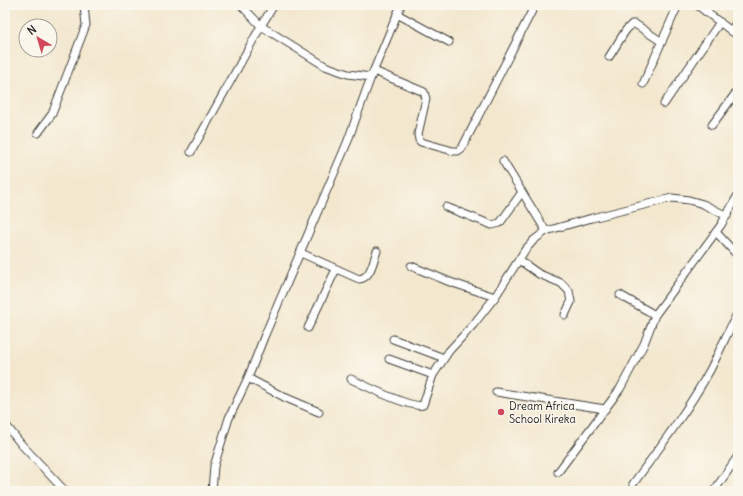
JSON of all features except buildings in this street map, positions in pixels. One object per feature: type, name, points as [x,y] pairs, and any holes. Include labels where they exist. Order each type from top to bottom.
[{"type":"street","points":[[38,133],[52,114],[86,25],[84,5]]},
{"type":"street","points":[[241,5],[261,26],[325,66],[348,74],[373,74],[424,92],[426,99],[418,134],[419,140],[453,151],[458,151],[462,148],[535,5]]},
{"type":"street","points":[[191,152],[274,5]]},
{"type":"street","points":[[212,491],[214,466],[229,418],[248,378],[347,143],[401,5]]},
{"type":"street","points":[[643,84],[678,5]]},
{"type":"street","points":[[696,5],[738,36]]},
{"type":"street","points":[[706,12],[711,5]]},
{"type":"street","points":[[397,14],[449,42]]},
{"type":"street","points":[[731,31],[738,20]]},
{"type":"street","points":[[664,104],[720,22]]},
{"type":"street","points":[[609,57],[626,30],[632,24],[635,24],[662,42]]},
{"type":"street","points":[[712,125],[738,90]]},
{"type":"street","points":[[503,160],[546,231]]},
{"type":"street","points":[[446,207],[492,225],[500,223],[522,192]]},
{"type":"street","points":[[558,472],[620,389],[644,344],[655,315],[716,232],[727,216],[738,195]]},
{"type":"street","points":[[351,379],[407,404],[418,406],[423,405],[432,375],[444,358],[495,297],[525,250],[534,240],[546,231],[672,198],[689,200],[703,204],[727,216]]},
{"type":"street","points":[[716,232],[738,256]]},
{"type":"street","points":[[301,253],[362,279],[368,275],[377,251]]},
{"type":"street","points":[[519,260],[538,274],[561,283],[569,291],[571,302],[565,315]]},
{"type":"street","points":[[411,266],[450,282],[495,297]]},
{"type":"street","points":[[308,328],[336,269]]},
{"type":"street","points":[[620,295],[655,315]]},
{"type":"street","points":[[632,484],[697,393],[738,312]]},
{"type":"street","points":[[393,339],[444,358]]},
{"type":"street","points":[[389,359],[432,375]]},
{"type":"street","points":[[248,378],[284,397],[319,412]]},
{"type":"street","points":[[496,392],[605,409]]},
{"type":"street","points":[[5,424],[21,444],[65,491]]},
{"type":"street","points":[[714,491],[738,456]]},
{"type":"place","name":"Dream Africa School Kireka","points":[[501,412]]}]
